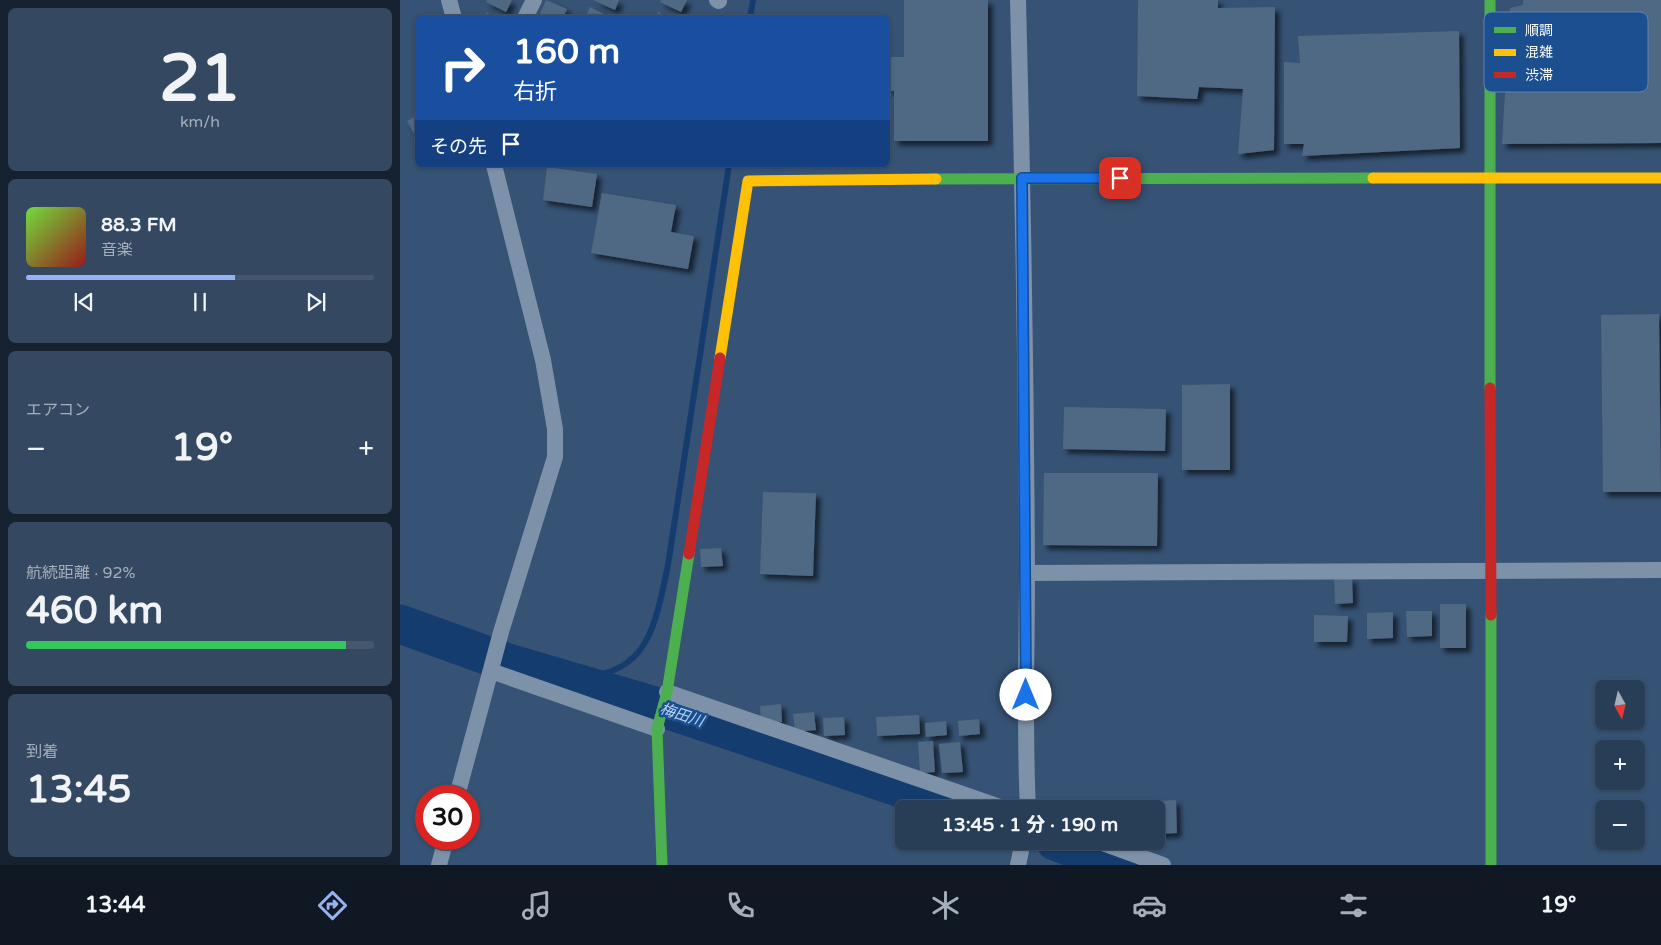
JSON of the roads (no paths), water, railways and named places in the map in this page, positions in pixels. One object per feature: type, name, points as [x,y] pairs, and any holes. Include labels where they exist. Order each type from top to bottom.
[{"type":"street","points":[[449,0],[453,15]]},
{"type":"street","points":[[526,15],[534,0]]},
{"type":"street","points":[[1018,0],[1027,573],[1025,753],[1028,800]]},
{"type":"street","points":[[1490,92],[1490,865]]},
{"type":"street","points":[[460,785],[501,632],[555,457],[555,429],[543,360],[495,167]]},
{"type":"street","points":[[662,865],[657,729],[667,692],[748,181],[1022,178],[1661,178]]},
{"type":"street","points":[[1027,573],[1661,570]]},
{"type":"street","points":[[491,670],[657,729]]},
{"type":"street","points":[[667,692],[980,800]]},
{"type":"street","points":[[438,865],[443,850]]},
{"type":"street","points":[[1018,865],[1021,850]]},
{"type":"street","points":[[1122,850],[1163,865]]},
{"type":"waterway","points":[[750,15],[753,0]]},
{"type":"waterway","points":[[560,678],[589,677],[611,671],[628,662],[641,649],[650,633],[657,613],[668,565],[729,167]]},
{"type":"waterway","name":"梅田川","points":[[400,624],[508,663],[675,712],[936,800]]},
{"type":"waterway","name":"梅田川","points":[[1079,850],[1118,865]]}]
